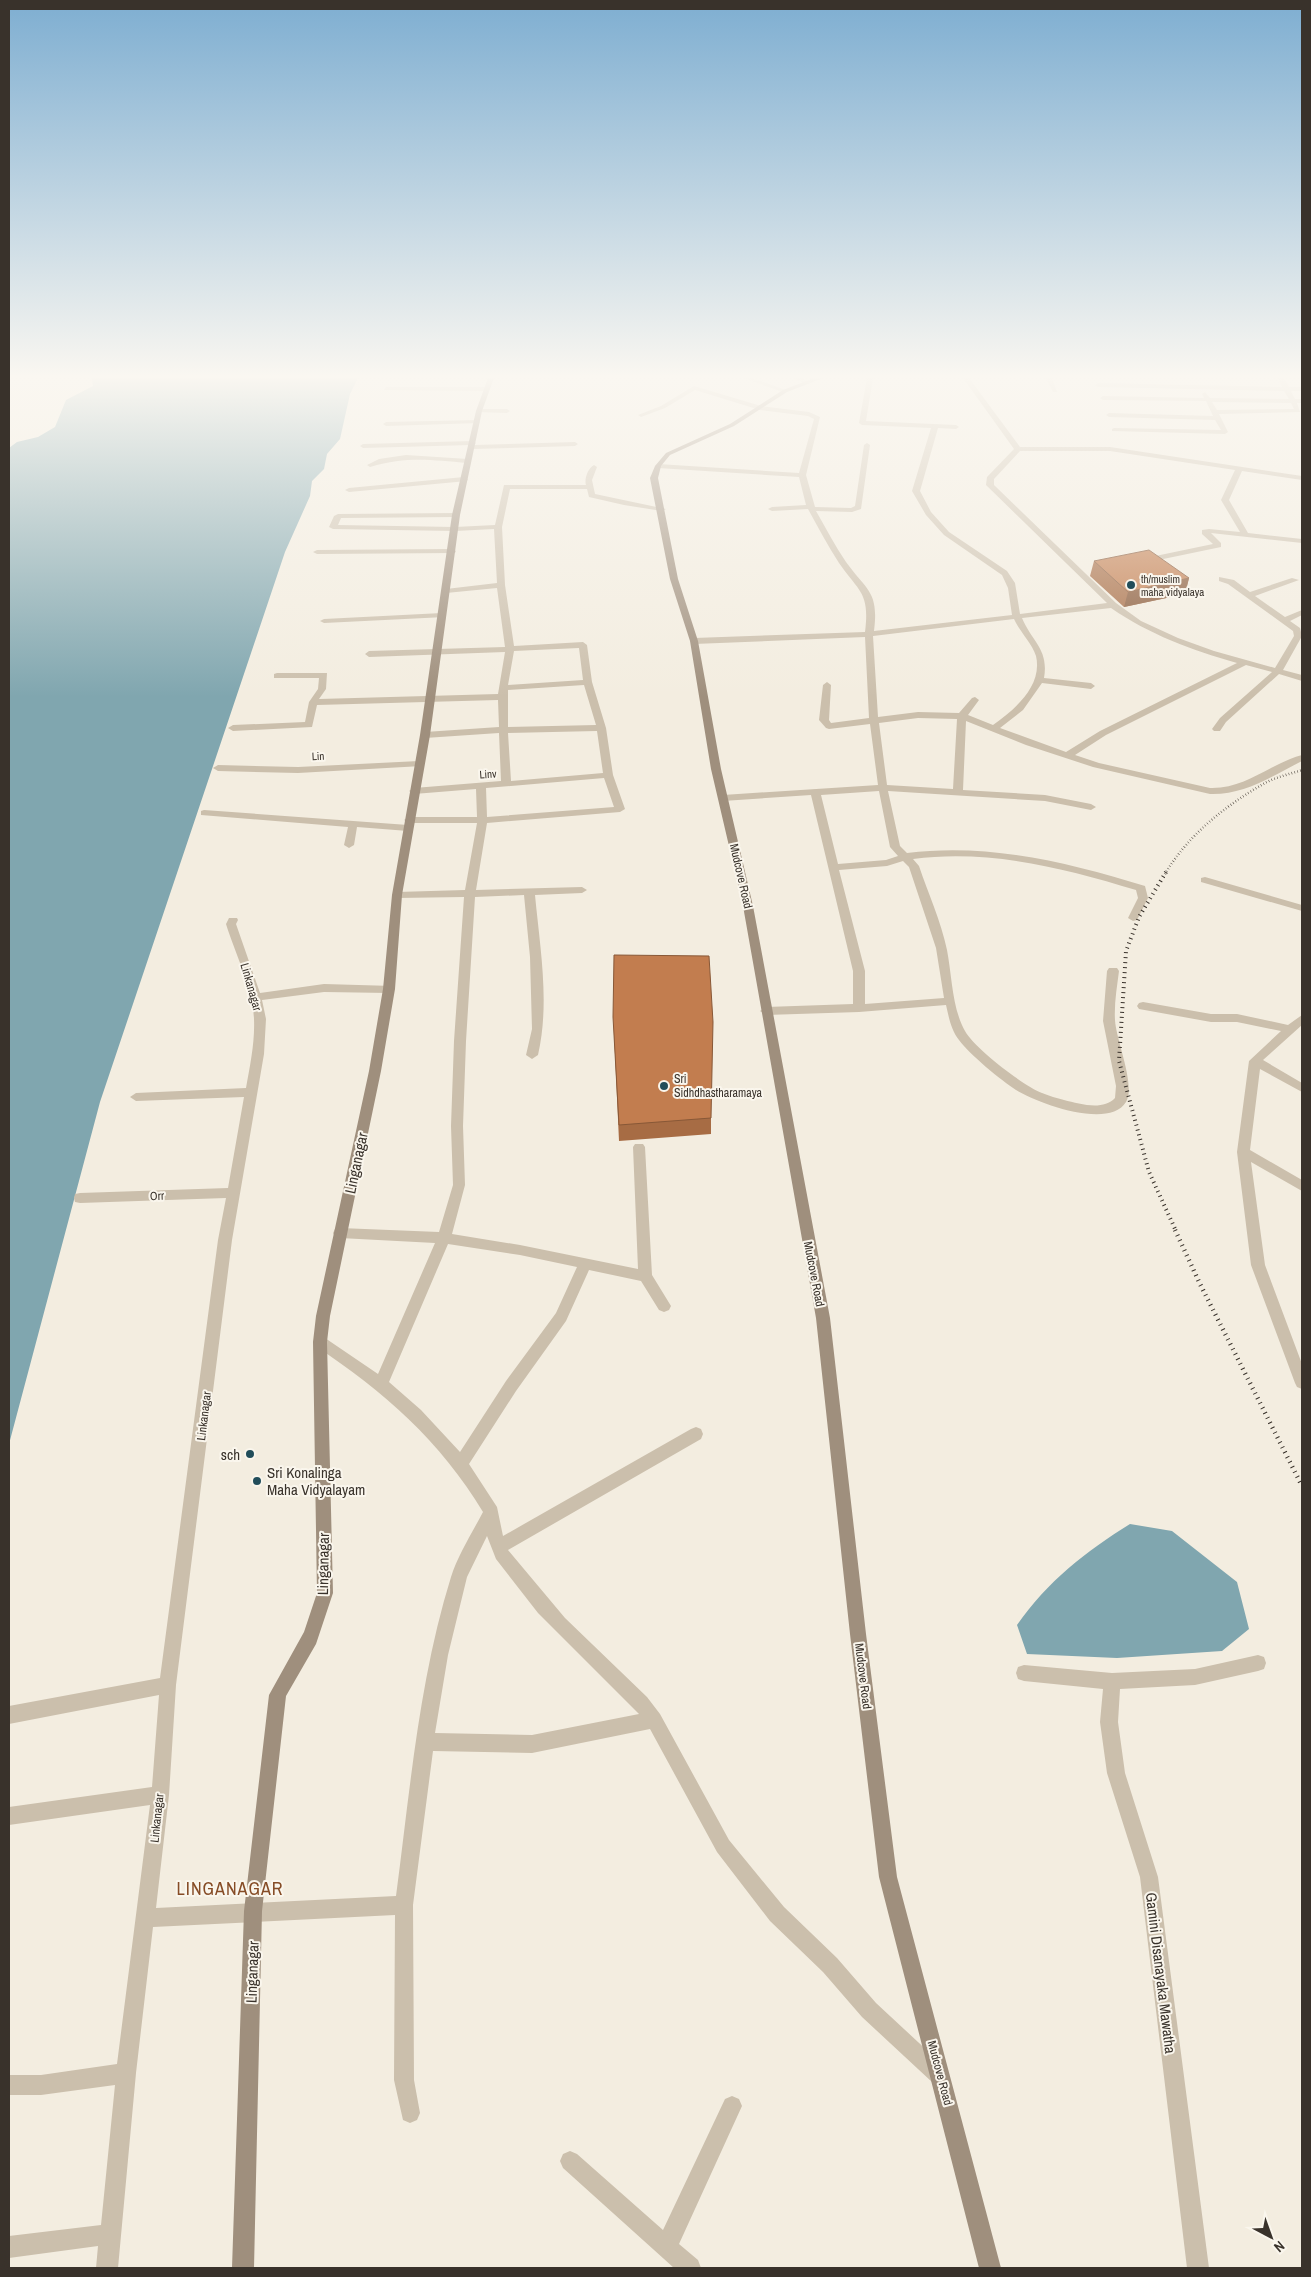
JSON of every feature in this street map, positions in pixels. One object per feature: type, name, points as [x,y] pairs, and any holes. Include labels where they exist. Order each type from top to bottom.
[{"type":"street","points":[[349,490],[409,484]]},
{"type":"street","points":[[256,997],[324,988],[389,989],[397,895],[425,735],[456,529],[456,515],[463,484]]},
{"type":"street","points":[[589,484],[592,495],[624,503],[662,509]]},
{"type":"street","name":"Mudcove Road","points":[[656,484],[662,509],[674,579],[694,641],[723,798],[748,906],[823,1318],[859,1644],[888,1877],[942,2078],[990,2268]]},
{"type":"street","points":[[804,484],[811,508],[843,563],[866,591],[872,611],[869,634],[874,721],[883,788],[896,847],[916,871],[941,948],[950,1001],[958,1029],[964,1039],[1019,1086],[1054,1102],[1079,1108],[1105,1110],[1114,1107],[1121,1100],[1122,1086],[1109,1021],[1113,972]]},
{"type":"street","points":[[772,509],[852,510],[858,507],[861,484]]},
{"type":"street","points":[[918,484],[916,492],[922,506],[958,543],[992,563],[1010,580],[1017,617],[1040,658],[1039,680],[1029,697],[1008,720],[994,729]]},
{"type":"street","points":[[990,484],[1113,605],[1152,631],[1244,663],[1302,678]]},
{"type":"street","points":[[1232,484],[1225,500],[1245,534]]},
{"type":"street","points":[[502,693],[510,648],[501,585],[498,527],[507,487],[589,488]]},
{"type":"street","points":[[456,515],[338,516],[333,527],[456,529],[498,527]]},
{"type":"street","points":[[1136,562],[1218,545],[1206,532],[1245,534],[1302,542]]},
{"type":"street","points":[[317,552],[452,551]]},
{"type":"street","points":[[1080,574],[1089,572]]},
{"type":"street","points":[[1286,572],[1298,582]]},
{"type":"street","points":[[1217,729],[1223,720],[1277,672],[1298,636],[1297,630],[1286,620],[1231,582],[1222,579]]},
{"type":"street","points":[[1250,595],[1298,582]]},
{"type":"street","points":[[446,590],[501,585]]},
{"type":"street","points":[[694,641],[869,634],[1113,605]]},
{"type":"street","points":[[1286,620],[1302,612]]},
{"type":"street","points":[[324,621],[442,615]]},
{"type":"street","points":[[204,813],[352,824],[409,824],[620,809],[608,775],[601,728],[588,682],[583,645],[437,654],[369,654]]},
{"type":"street","points":[[1068,755],[1103,733],[1244,663]]},
{"type":"street","points":[[233,728],[309,725],[313,702],[322,689],[324,675],[277,676]]},
{"type":"street","points":[[1039,680],[1091,686]]},
{"type":"street","points":[[313,702],[429,699],[502,693],[588,682]]},
{"type":"street","points":[[827,685],[825,724],[838,726],[918,715],[962,716],[1029,743],[1096,765],[1222,792],[1236,790],[1302,758]]},
{"type":"street","name":"Linv","points":[[414,791],[506,784],[502,730],[502,693]]},
{"type":"street","points":[[958,791],[962,716],[975,700]]},
{"type":"street","points":[[425,735],[502,730],[601,728]]},
{"type":"street","name":"Lin","points":[[218,768],[298,770],[419,764]]},
{"type":"street","points":[[506,784],[608,775]]},
{"type":"street","points":[[381,1384],[444,1238],[459,1185],[460,1041],[470,893],[482,820],[481,786]]},
{"type":"street","points":[[723,798],[883,788],[958,791],[1046,798],[1091,807]]},
{"type":"street","points":[[815,792],[859,971],[859,1008]]},
{"type":"street","points":[[349,844],[352,824]]},
{"type":"street","points":[[834,867],[888,864],[904,857],[936,854],[1000,855],[1044,862],[1103,875],[1135,885],[1143,890],[1142,902],[1133,918]]},
{"type":"street","points":[[1205,880],[1302,908]]},
{"type":"street","points":[[397,895],[582,890]]},
{"type":"street","points":[[529,892],[536,957],[538,1029],[532,1055]]},
{"type":"street","name":"Linkanagar","points":[[107,2268],[126,2073],[160,1795],[168,1685],[225,1240],[258,1054],[260,1028],[256,997],[231,924],[233,920]]},
{"type":"street","name":"Linganagar","points":[[243,2268],[253,1911],[278,1695],[286,1676],[310,1639],[325,1593],[320,1342],[340,1233],[375,1071],[389,989]]},
{"type":"street","points":[[766,1011],[859,1008],[950,1001]]},
{"type":"street","points":[[1143,1006],[1211,1018],[1245,1019],[1289,1029]]},
{"type":"street","points":[[1302,1019],[1255,1061],[1243,1152],[1258,1265],[1298,1356],[1302,1383]]},
{"type":"street","points":[[1255,1061],[1302,1088]]},
{"type":"street","points":[[136,1097],[252,1092]]},
{"type":"street","points":[[639,1147],[645,1276],[664,1306]]},
{"type":"street","points":[[1243,1152],[1302,1186]]},
{"type":"street","name":"Orr","points":[[80,1198],[234,1193]]},
{"type":"street","points":[[340,1233],[444,1238],[520,1250],[645,1276]]},
{"type":"street","points":[[460,1464],[511,1386],[561,1317],[585,1264]]},
{"type":"street","points":[[320,1342],[354,1363],[381,1384],[424,1423],[460,1464],[491,1512],[498,1547],[538,1603],[641,1703],[654,1720],[723,1846],[771,1906],[830,1965],[869,2010],[942,2078]]},
{"type":"street","points":[[498,1547],[696,1434]]},
{"type":"street","points":[[410,2113],[404,2080],[404,1905],[425,1742],[440,1655],[459,1576],[491,1512]]},
{"type":"street","points":[[1024,1673],[1112,1681],[1195,1677],[1258,1663]]},
{"type":"street","name":"Gamini Disanayaka Mawatha","points":[[1112,1681],[1110,1722],[1116,1773],[1149,1877],[1198,2268]]},
{"type":"street","points":[[9,1715],[168,1685]]},
{"type":"street","points":[[425,1742],[532,1744],[654,1720]]},
{"type":"street","points":[[9,1816],[160,1795]]},
{"type":"street","points":[[146,1918],[253,1911],[404,1905]]},
{"type":"street","points":[[9,2085],[41,2085],[126,2073]]},
{"type":"street","points":[[667,2246],[732,2106]]},
{"type":"street","points":[[570,2160],[690,2268]]},
{"type":"street","points":[[9,2248],[111,2234]]},
{"type":"water","points":[[9,484],[312,484],[310,496],[285,552],[100,1102],[9,1444]]},
{"type":"water","points":[[1130,1524],[1172,1531],[1237,1582],[1249,1629],[1222,1651],[1117,1658],[1027,1654],[1017,1625],[1029,1609],[1068,1568]]},
{"type":"building","points":[[1149,550],[1189,578],[1128,592],[1094,561]]},
{"type":"building","name":"Sri Sidhdhastharamaya","points":[[614,955],[709,956],[713,1022],[711,1118],[619,1125],[613,1017]]},
{"type":"railway","points":[[1165,874],[1185,846],[1222,811],[1265,783],[1302,770]]},
{"type":"railway","points":[[1166,872],[1139,917],[1126,951],[1119,1061],[1149,1172],[1176,1231]]},
{"type":"railway","points":[[1175,1230],[1200,1284],[1302,1486]]},
{"type":"place","name":"th/muslim maha vidyalaya","points":[[1131,585]]},
{"type":"place","name":"Sri Sidhdhastharamaya","points":[[664,1086]]},
{"type":"place","name":"sch","points":[[250,1454]]},
{"type":"place","name":"Sri Konalinga Maha Vidyalayam","points":[[257,1481]]},
{"type":"district","name":"LINGANAGAR","points":[[230,1888]]}]
